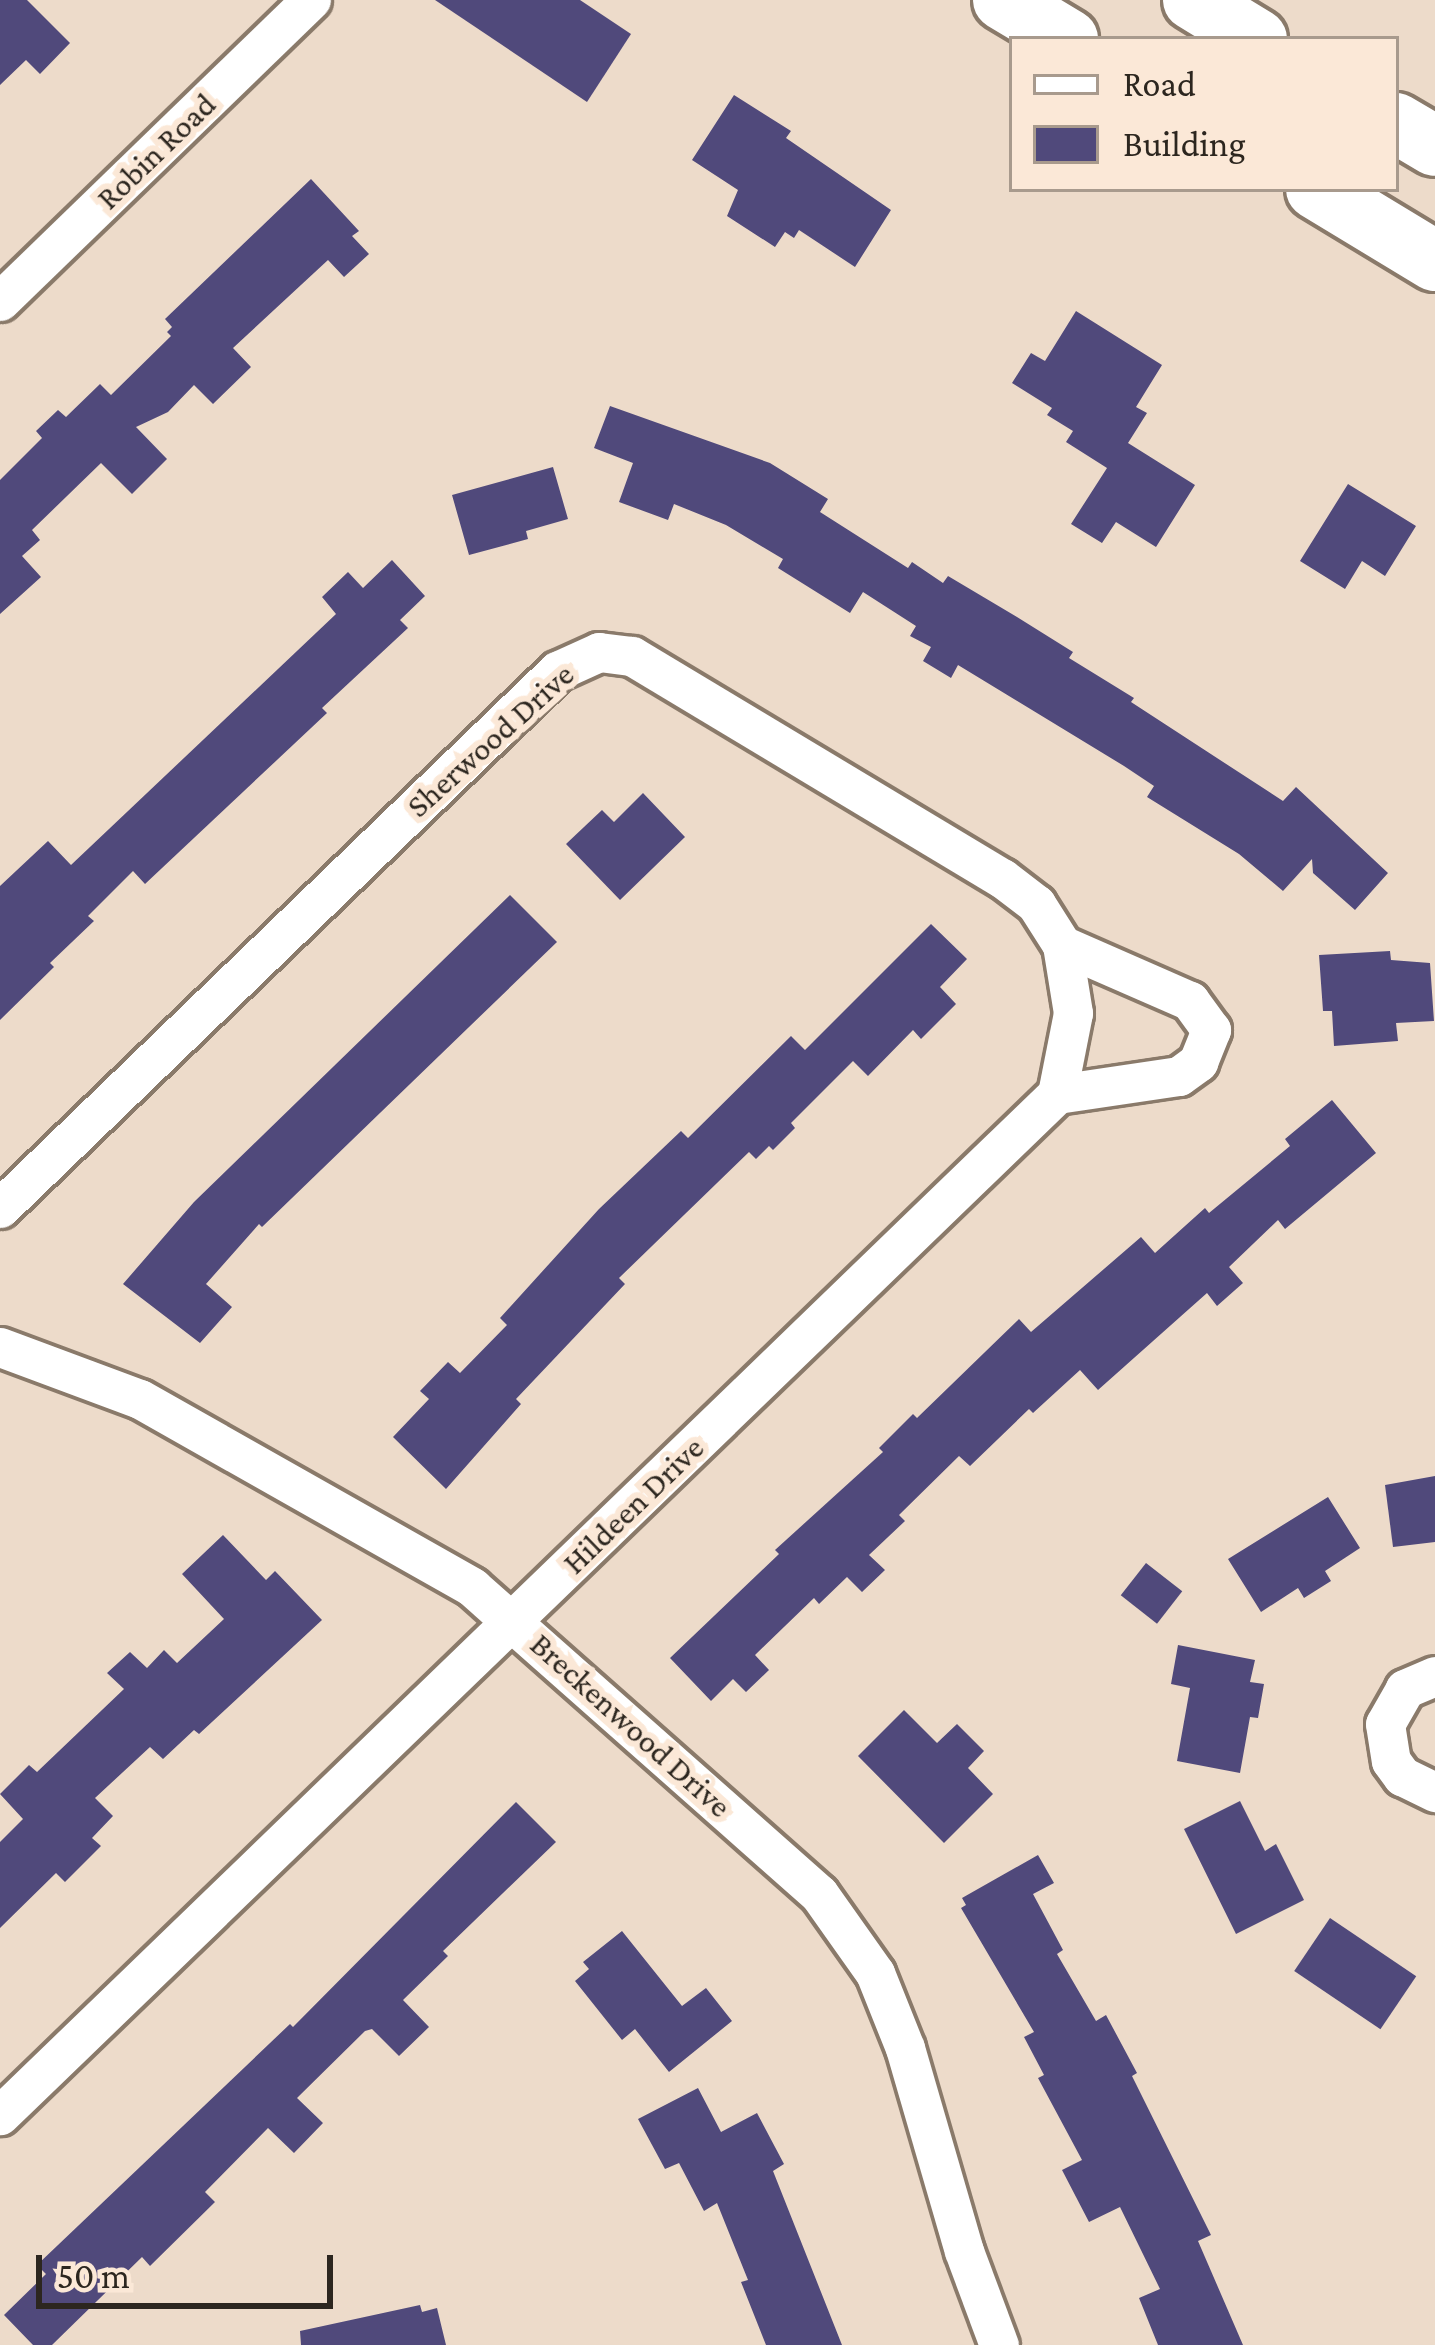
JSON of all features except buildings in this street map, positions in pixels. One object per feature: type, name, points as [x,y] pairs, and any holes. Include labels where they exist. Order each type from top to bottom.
[{"type":"main road","points":[[1004,0],[1063,36]]},
{"type":"main road","points":[[1192,0],[1252,36]]},
{"type":"main road","points":[[1399,125],[1435,146]]},
{"type":"main road","points":[[1322,192],[1428,241]]},
{"type":"street","name":"Robin Road","points":[[0,301],[311,0]]},
{"type":"street","name":"Sherwood Drive","points":[[0,1208],[557,671],[599,652],[632,656],[776,738],[1002,878],[1036,904],[1057,935]]},
{"type":"street","points":[[1057,935],[1190,1000],[1211,1030],[1198,1062],[1179,1076],[1058,1094],[1073,1013],[1057,935]]},
{"type":"street","name":"Hildeen Drive","points":[[0,2115],[1058,1094]]},
{"type":"street","name":"Breckenwood Drive","points":[[0,1347],[140,1399],[366,1522],[514,1619],[819,1894],[860,1946],[905,2048],[964,2251],[999,2345]]},
{"type":"street","points":[[1435,1676],[1406,1689],[1385,1724],[1391,1761],[1402,1776],[1435,1792]]}]
